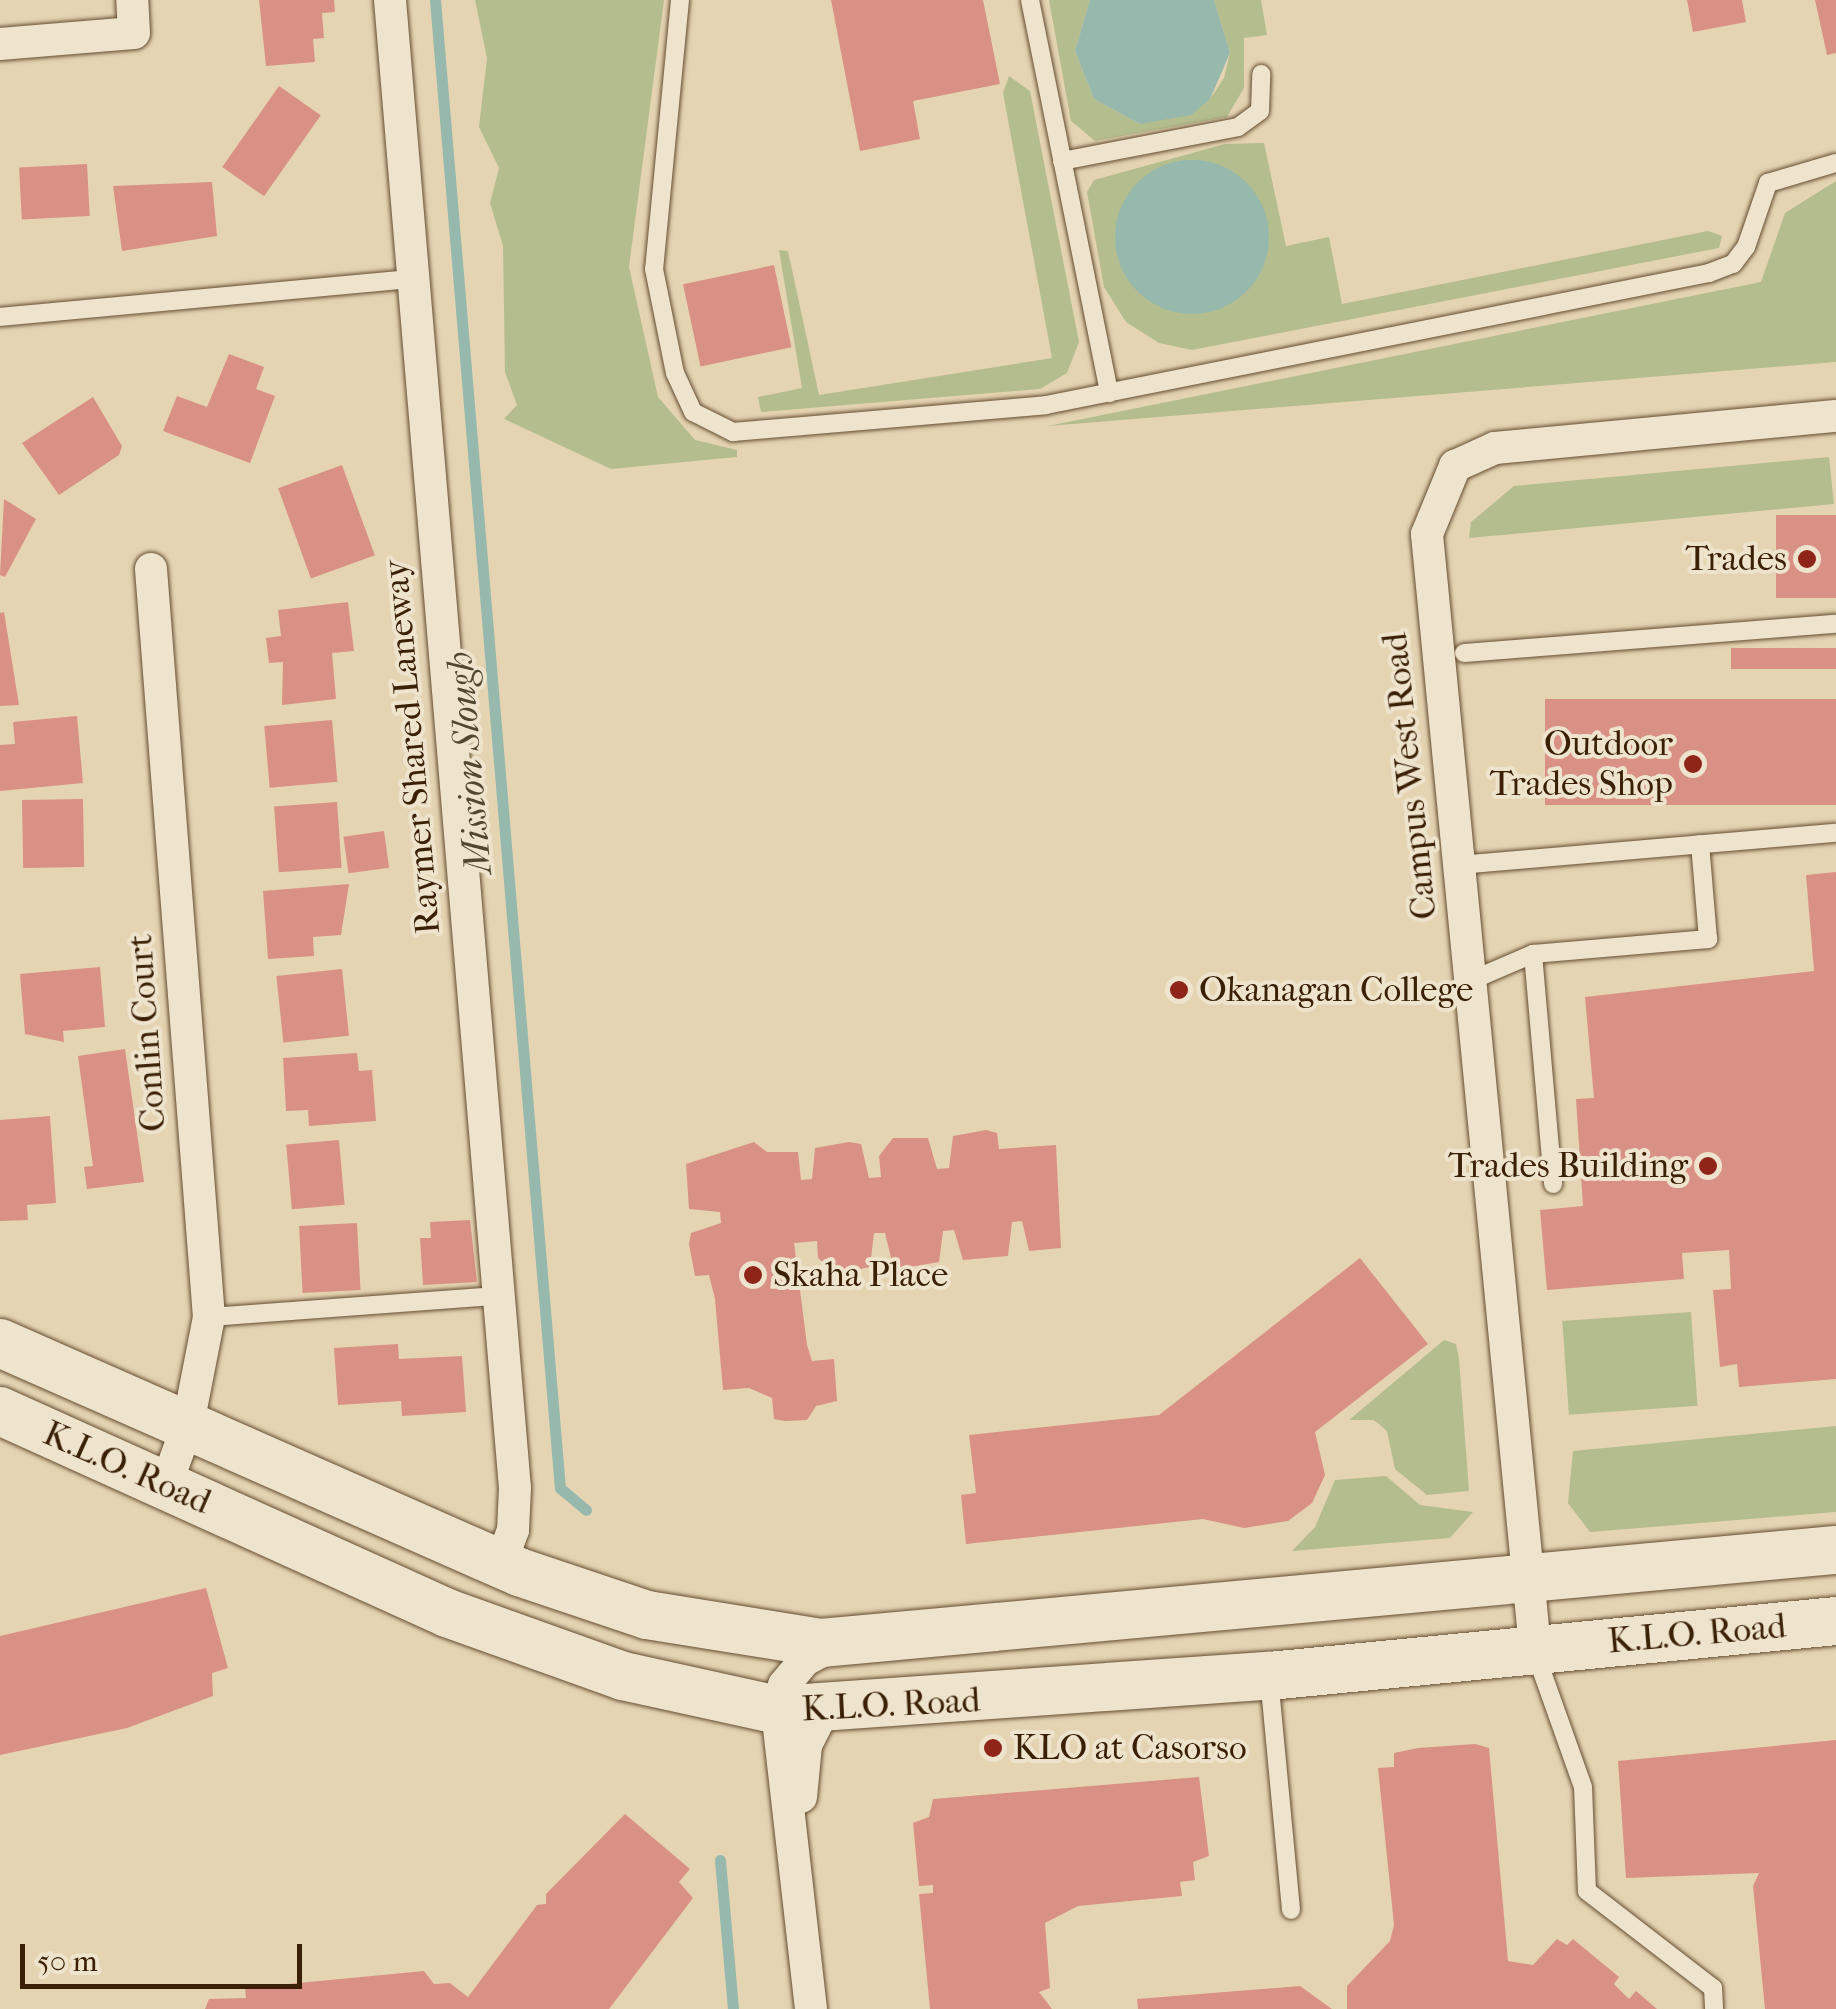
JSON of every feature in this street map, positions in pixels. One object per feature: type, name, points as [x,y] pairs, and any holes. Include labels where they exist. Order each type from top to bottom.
[{"type":"main road","name":"K.L.O. Road","points":[[0,1343],[500,1564],[647,1615],[835,1644],[1836,1550]]},
{"type":"main road","name":"K.L.O. Road","points":[[0,1410],[447,1613],[623,1676],[800,1711],[1269,1676],[1836,1621]]},
{"type":"street","points":[[0,44],[134,33],[132,0]]},
{"type":"street","name":"Raymer Shared Laneway","points":[[390,0],[515,1488],[513,1530],[500,1564]]},
{"type":"street","name":"Campus West Road","points":[[1535,1648],[1427,534],[1455,466],[1495,448],[1836,416]]},
{"type":"street","name":"Conlin Court","points":[[151,569],[209,1317],[188,1424],[166,1485]]},
{"type":"street","points":[[797,1836],[806,1745],[800,1711],[784,1685],[805,1660],[835,1644]]},
{"type":"street","points":[[800,1711],[797,1836],[811,2009]]},
{"type":"lane","points":[[680,0],[654,270],[675,373],[693,412],[733,432],[1109,393],[1709,273],[1732,264],[1746,247],[1768,182],[1836,163]]},
{"type":"lane","points":[[1030,0],[1109,393]]},
{"type":"lane","points":[[1062,161],[1238,127],[1260,110],[1261,74]]},
{"type":"lane","points":[[0,317],[412,279]]},
{"type":"lane","points":[[1464,653],[1836,624]]},
{"type":"lane","points":[[1459,865],[1836,833]]},
{"type":"lane","points":[[1470,982],[1533,954],[1708,939],[1700,844]]},
{"type":"lane","points":[[1533,954],[1553,1184]]},
{"type":"lane","points":[[209,1317],[498,1296]]},
{"type":"lane","points":[[1535,1648],[1583,1786],[1587,1892],[1713,1988],[1714,2009]]},
{"type":"lane","points":[[1269,1676],[1291,1910]]},
{"type":"green space","points":[[475,0],[664,0],[629,267],[658,397],[695,440],[737,450],[737,457],[611,469],[504,419],[517,405],[505,372],[503,246],[490,203],[499,168],[479,127],[487,58]]},
{"type":"green space","points":[[1049,0],[1090,0],[1075,51],[1094,99],[1140,124],[1210,99],[1224,78],[1230,53],[1214,0],[1261,0],[1267,35],[1244,38],[1244,88],[1227,117],[1095,141],[1071,121]]},
{"type":"green space","points":[[1009,76],[1030,91],[1079,342],[1067,373],[1040,389],[761,412],[758,397],[802,388],[779,250],[788,251],[819,395],[1052,358],[1003,93]]},
{"type":"green space","points":[[1264,143],[1286,246],[1329,237],[1342,304],[1708,231],[1722,236],[1719,248],[1192,350],[1159,343],[1126,322],[1104,287],[1087,192],[1094,180],[1225,144]]},
{"type":"green space","points":[[1836,181],[1836,362],[1048,426],[1761,282],[1785,213]]},
{"type":"green space","points":[[1829,457],[1834,504],[1469,538],[1471,522],[1514,486]]},
{"type":"green space","points":[[1691,1312],[1698,1406],[1569,1415],[1562,1321]]},
{"type":"green space","points":[[1444,1340],[1456,1344],[1459,1358],[1469,1491],[1427,1495],[1395,1469],[1387,1431],[1374,1420],[1349,1420]]},
{"type":"green space","points":[[1836,1426],[1836,1512],[1590,1532],[1568,1503],[1573,1451]]},
{"type":"green space","points":[[1386,1476],[1420,1505],[1473,1512],[1450,1538],[1292,1551],[1315,1527],[1335,1480]]},
{"type":"water","points":[[1090,0],[1214,0],[1230,53],[1210,99],[1191,115],[1140,124],[1094,99],[1075,51]]},
{"type":"water","points":[[1192,160],[1222,166],[1247,182],[1263,207],[1269,237],[1263,267],[1247,292],[1222,308],[1192,314],[1162,308],[1137,292],[1121,267],[1115,237],[1121,207],[1137,182],[1162,166]]},
{"type":"building","points":[[259,0],[334,0],[335,12],[322,13],[324,38],[313,39],[315,62],[266,66]]},
{"type":"building","points":[[831,0],[983,0],[1000,84],[913,101],[920,139],[860,151]]},
{"type":"building","points":[[1687,0],[1742,0],[1746,22],[1693,32]]},
{"type":"building","points":[[1815,0],[1836,0],[1836,53],[1827,55]]},
{"type":"building","points":[[279,86],[321,115],[264,196],[222,167]]},
{"type":"building","points":[[87,164],[90,216],[22,219],[19,168]]},
{"type":"building","points":[[212,182],[217,236],[122,251],[113,186]]},
{"type":"building","points":[[774,265],[791,347],[700,367],[683,284]]},
{"type":"building","points":[[229,354],[264,367],[256,389],[275,396],[250,463],[163,431],[177,396],[207,407]]},
{"type":"building","points":[[93,397],[122,446],[119,455],[59,495],[22,443]]},
{"type":"building","points":[[342,465],[375,555],[311,578],[278,488]]},
{"type":"building","points":[[4,499],[36,519],[5,577],[0,575]]},
{"type":"building","name":"Trades","points":[[1776,515],[1836,515],[1836,598],[1776,598]]},
{"type":"building","points":[[348,602],[354,651],[332,653],[336,699],[282,705],[283,662],[269,663],[266,638],[281,636],[278,610]]},
{"type":"building","points":[[4,612],[19,705],[0,706],[0,613]]},
{"type":"building","points":[[1731,648],[1836,648],[1836,669],[1731,669]]},
{"type":"building","name":"Outdoor Trades Shop","points":[[1545,699],[1836,699],[1836,805],[1545,805]]},
{"type":"building","points":[[77,716],[83,783],[0,791],[0,745],[15,744],[13,722]]},
{"type":"building","points":[[332,720],[337,782],[270,788],[264,726]]},
{"type":"building","points":[[83,799],[84,867],[23,868],[22,800]]},
{"type":"building","points":[[337,802],[342,868],[279,872],[274,806]]},
{"type":"building","points":[[384,831],[389,868],[349,873],[343,837]]},
{"type":"building","name":"Trades Building","points":[[1836,872],[1836,1379],[1739,1387],[1737,1364],[1720,1367],[1713,1290],[1731,1289],[1729,1250],[1682,1253],[1684,1279],[1547,1290],[1540,1210],[1583,1206],[1576,1099],[1594,1098],[1585,997],[1814,971],[1806,875]]},
{"type":"building","points":[[349,884],[341,935],[313,937],[314,956],[268,959],[263,891]]},
{"type":"building","points":[[100,967],[105,1027],[63,1031],[64,1042],[25,1034],[20,974]]},
{"type":"building","points":[[342,969],[349,1036],[283,1043],[276,976]]},
{"type":"building","points":[[125,1049],[144,1182],[87,1189],[84,1167],[93,1166],[78,1056]]},
{"type":"building","points":[[357,1053],[359,1071],[372,1070],[376,1121],[309,1126],[308,1110],[286,1111],[283,1058]]},
{"type":"building","points":[[50,1116],[56,1203],[27,1205],[28,1220],[0,1221],[0,1120]]},
{"type":"building","name":"Skaha Place","points":[[986,1130],[997,1133],[999,1149],[1056,1145],[1061,1248],[1029,1251],[1022,1221],[1012,1222],[1008,1256],[963,1260],[954,1230],[943,1231],[939,1262],[904,1268],[893,1266],[885,1233],[874,1233],[870,1267],[836,1274],[818,1258],[817,1241],[794,1243],[807,1345],[812,1361],[834,1359],[837,1401],[816,1406],[807,1420],[785,1421],[774,1419],[772,1398],[749,1388],[723,1390],[715,1299],[709,1275],[695,1276],[689,1244],[691,1233],[721,1223],[720,1212],[689,1209],[686,1164],[754,1142],[767,1152],[798,1152],[801,1180],[812,1179],[815,1148],[849,1142],[861,1144],[869,1178],[881,1177],[879,1156],[893,1138],[928,1138],[937,1169],[949,1168],[953,1136]]},
{"type":"building","points":[[339,1140],[345,1205],[292,1209],[286,1145]]},
{"type":"building","points":[[470,1220],[477,1282],[423,1285],[420,1238],[431,1238],[430,1222]]},
{"type":"building","points":[[357,1223],[361,1290],[303,1293],[299,1226]]},
{"type":"building","points":[[1360,1258],[1428,1344],[1315,1432],[1325,1475],[1312,1503],[1288,1521],[1244,1528],[1203,1519],[966,1544],[961,1495],[976,1493],[969,1435],[1159,1415]]},
{"type":"building","points":[[398,1344],[399,1359],[462,1356],[466,1412],[402,1416],[401,1401],[338,1405],[334,1348]]},
{"type":"building","points":[[206,1588],[228,1668],[212,1673],[213,1696],[127,1728],[0,1755],[0,1636]]},
{"type":"building","points":[[1836,1740],[1836,2009],[1765,2009],[1753,1886],[1759,1873],[1626,1878],[1618,1761]]},
{"type":"building","points":[[1475,1744],[1489,1748],[1508,1961],[1533,1965],[1557,1939],[1567,1945],[1573,1939],[1619,1977],[1614,1984],[1629,1999],[1636,1991],[1657,2009],[1347,2009],[1347,1986],[1390,1941],[1394,1925],[1378,1768],[1394,1767],[1394,1753]]},
{"type":"building","points":[[1199,1777],[1209,1856],[1193,1862],[1195,1880],[1180,1882],[1182,1896],[1078,1906],[1045,1923],[1050,1988],[1039,1992],[1052,2009],[930,2009],[919,1894],[933,1893],[933,1885],[919,1886],[913,1823],[929,1817],[933,1799]]},
{"type":"building","points":[[625,1814],[690,1869],[679,1882],[693,1898],[609,2009],[205,2009],[209,1999],[246,1998],[245,1988],[424,1971],[434,1984],[450,1983],[468,1997],[537,1905],[546,1904],[546,1894]]},
{"type":"building","points":[[1300,1986],[1332,2009],[1138,2009],[1137,1999]]},
{"type":"waterway","name":"Mission Slough","points":[[435,0],[560,1488],[586,1510]]},
{"type":"waterway","name":"Mission Slough","points":[[720,1860],[733,2009]]},
{"type":"place","name":"Trades","points":[[1807,559]]},
{"type":"place","name":"Outdoor Trades Shop","points":[[1693,764]]},
{"type":"place","name":"Okanagan College","points":[[1179,990]]},
{"type":"place","name":"Trades Building","points":[[1708,1166]]},
{"type":"place","name":"Skaha Place","points":[[753,1275]]},
{"type":"place","name":"KLO at Casorso","points":[[993,1748]]}]
